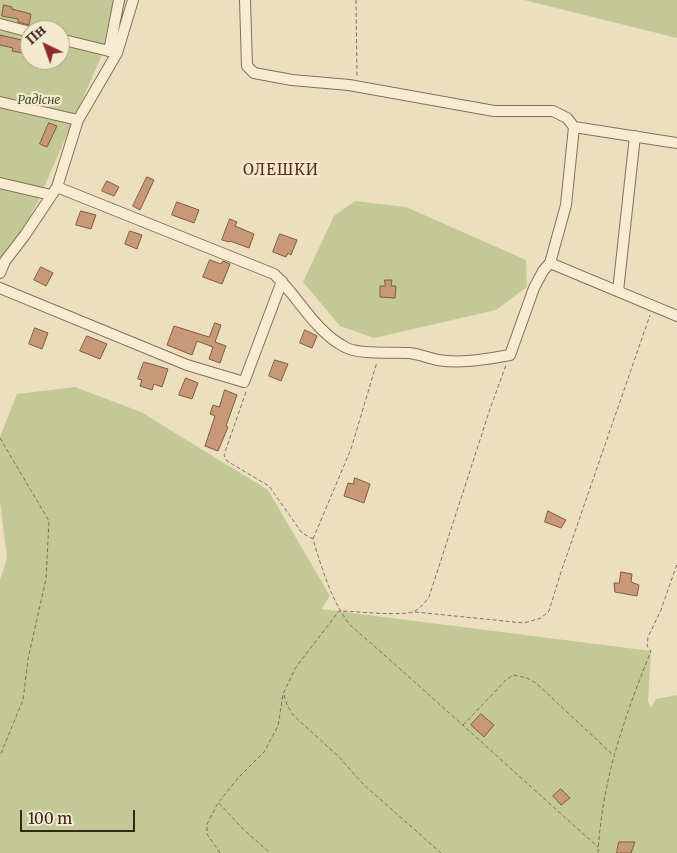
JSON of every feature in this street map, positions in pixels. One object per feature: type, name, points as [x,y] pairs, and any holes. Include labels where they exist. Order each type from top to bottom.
[{"type":"street","points":[[113,52],[119,0]]},
{"type":"street","points":[[0,273],[5,261],[54,191],[68,157],[78,120],[113,52],[133,0]]},
{"type":"street","points":[[0,182],[54,191],[274,274],[282,281],[323,331],[346,348],[380,353],[410,353],[438,360],[469,362],[510,355],[534,288],[543,271],[550,263],[566,205],[574,127],[567,118],[553,111],[494,111],[358,86],[292,80],[254,73],[247,66],[245,0]]},
{"type":"street","points":[[0,24],[20,29]]},
{"type":"street","points":[[70,41],[113,52]]},
{"type":"street","points":[[0,102],[78,120]]},
{"type":"street","points":[[574,127],[677,143]]},
{"type":"street","points":[[618,291],[635,136]]},
{"type":"street","points":[[550,263],[657,306],[677,316]]},
{"type":"street","points":[[0,288],[187,365],[244,382],[282,281]]},
{"type":"path","points":[[356,0],[358,86]]},
{"type":"path","points":[[339,611],[414,612],[524,623],[541,618],[550,611],[646,322],[650,313],[657,306]]},
{"type":"path","points":[[312,539],[351,449],[380,353]]},
{"type":"path","points":[[414,612],[429,597],[490,409],[510,355]]},
{"type":"path","points":[[244,382],[246,393],[224,455],[227,462],[269,486],[302,533],[312,539],[339,611],[350,625],[433,697],[598,847]]},
{"type":"path","points":[[0,438],[49,521],[46,579],[28,659],[23,700],[0,756]]},
{"type":"path","points":[[598,853],[601,814],[614,755],[632,696],[651,651],[647,646],[648,637],[661,610],[677,564]]},
{"type":"path","points":[[220,853],[207,834],[207,824],[218,803],[238,778],[264,752],[278,726],[283,694],[296,667],[339,611]]},
{"type":"path","points":[[463,726],[513,674],[536,683],[614,755]]},
{"type":"path","points":[[283,694],[286,705],[293,715],[339,756],[363,784],[441,853]]},
{"type":"path","points":[[218,803],[270,853]]},
{"type":"green space","name":"Радісне","points":[[0,0],[126,0],[38,201],[0,275]]},
{"type":"green space","points":[[524,0],[677,0],[677,38]]},
{"type":"green space","points":[[355,201],[406,207],[526,260],[527,287],[496,310],[374,338],[340,326],[303,282],[334,216]]},
{"type":"green space","points":[[75,387],[141,412],[268,490],[330,596],[321,609],[651,651],[648,701],[651,708],[656,699],[677,695],[677,853],[0,853],[0,580],[7,558],[0,501],[0,437],[17,394]]},
{"type":"building","points":[[4,5],[31,14],[30,20],[20,20],[20,23],[18,19],[2,16]]},
{"type":"building","points":[[0,35],[20,40],[20,52],[12,51],[13,48],[0,45]]},
{"type":"building","points":[[49,123],[57,126],[47,147],[40,144]]},
{"type":"building","points":[[147,177],[154,180],[140,210],[133,206]]},
{"type":"building","points":[[107,181],[119,187],[114,196],[102,191]]},
{"type":"building","points":[[177,202],[199,210],[194,223],[172,215]]},
{"type":"building","points":[[81,211],[96,215],[91,229],[76,225]]},
{"type":"building","points":[[230,219],[237,222],[235,226],[254,234],[249,248],[222,240]]},
{"type":"building","points":[[130,231],[142,235],[137,249],[125,244]]},
{"type":"building","points":[[280,234],[297,240],[291,255],[288,253],[286,257],[273,252]]},
{"type":"building","points":[[210,260],[221,264],[223,261],[230,264],[222,284],[203,277]]},
{"type":"building","points":[[41,267],[53,273],[46,286],[34,280]]},
{"type":"building","points":[[385,280],[392,280],[391,286],[396,286],[395,298],[380,297],[380,286],[385,286]]},
{"type":"building","points":[[215,323],[221,325],[215,342],[226,346],[220,363],[209,359],[213,347],[197,341],[192,355],[167,345],[174,326],[209,337]]},
{"type":"building","points":[[35,328],[48,333],[42,349],[29,344]]},
{"type":"building","points":[[305,330],[317,336],[312,348],[300,343]]},
{"type":"building","points":[[87,336],[107,344],[100,359],[80,351]]},
{"type":"building","points":[[275,360],[288,364],[281,381],[269,376]]},
{"type":"building","points":[[144,362],[168,369],[162,387],[154,384],[152,390],[140,386],[142,380],[138,379]]},
{"type":"building","points":[[186,378],[198,383],[192,399],[179,395]]},
{"type":"building","points":[[225,390],[237,395],[226,426],[228,427],[218,451],[205,446],[215,416],[210,414],[213,405],[219,407]]},
{"type":"building","points":[[355,478],[370,484],[364,503],[344,496],[348,483],[353,484]]},
{"type":"building","points":[[548,511],[566,520],[561,528],[545,522]]},
{"type":"building","points":[[621,572],[632,574],[631,582],[639,585],[637,596],[615,592],[614,583],[619,583]]},
{"type":"building","points":[[481,714],[494,725],[484,737],[471,725]]},
{"type":"building","points":[[561,789],[570,798],[561,805],[553,796]]},
{"type":"building","points":[[619,842],[635,842],[631,853],[617,853]]},
{"type":"district","name":"ОЛЕШКИ","points":[[281,171]]}]
